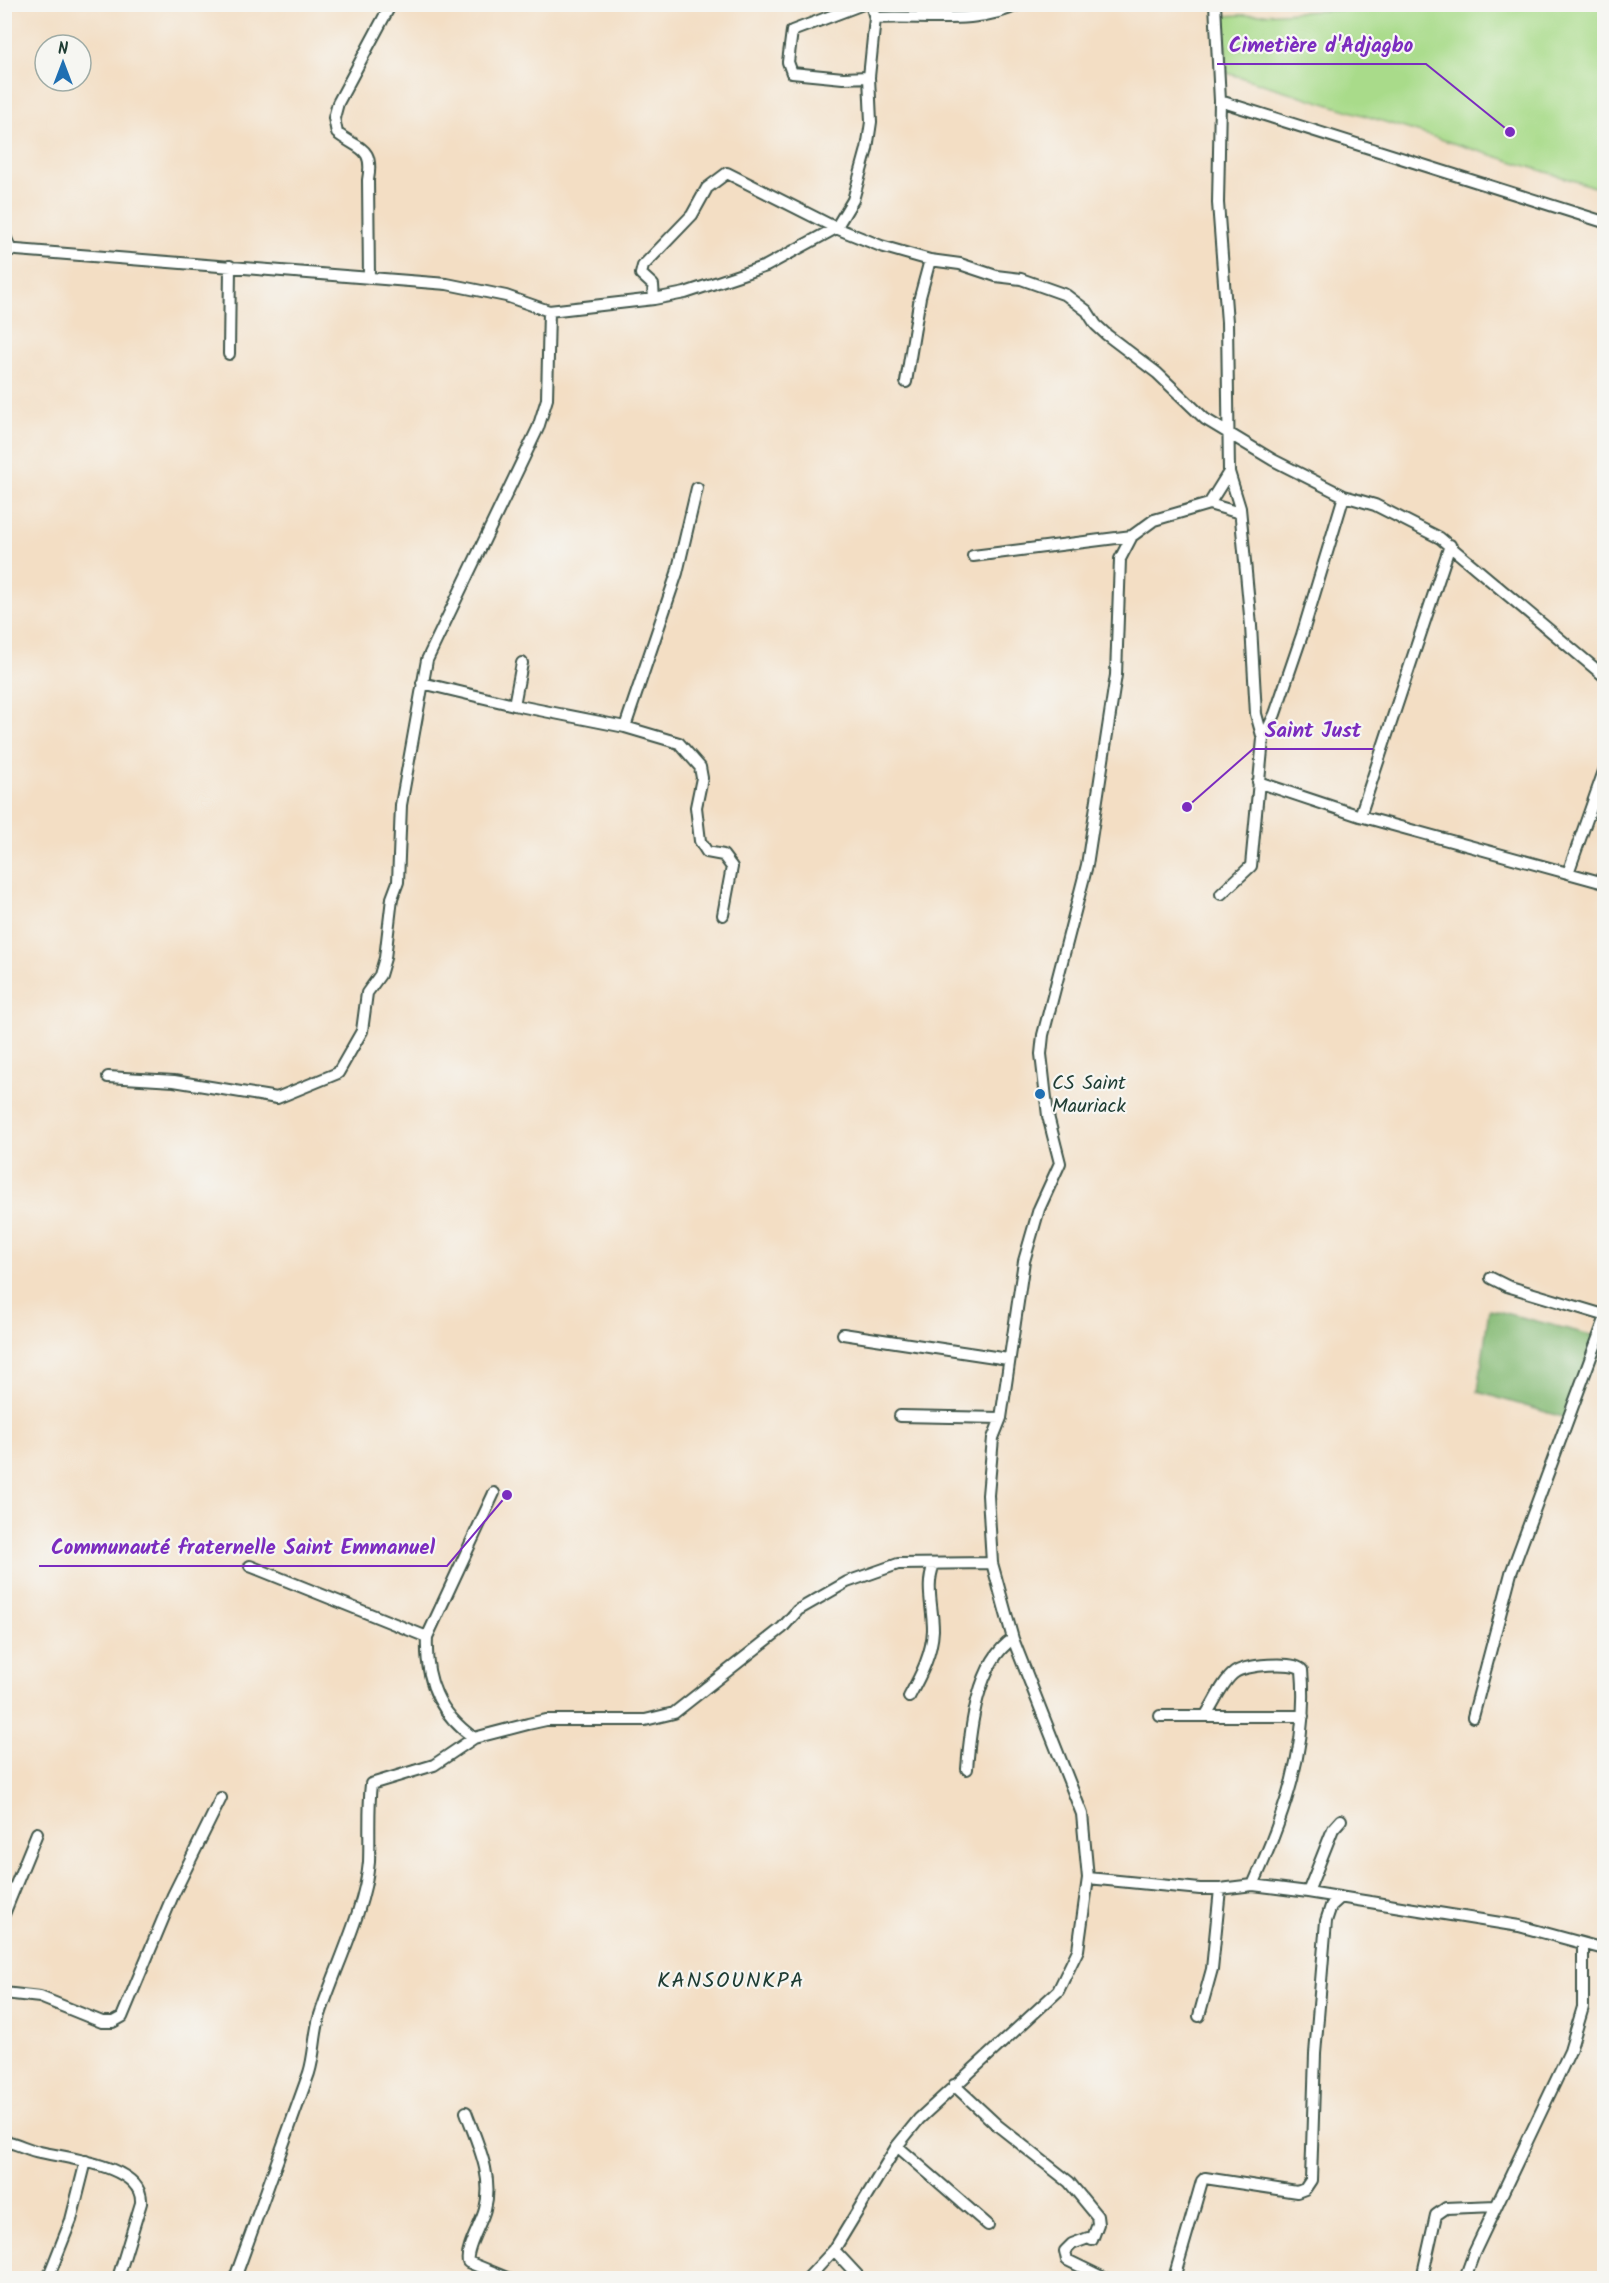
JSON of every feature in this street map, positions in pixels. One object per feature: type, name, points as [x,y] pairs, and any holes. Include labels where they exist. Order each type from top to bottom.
[{"type":"street","points":[[369,278],[368,180],[371,165],[368,155],[360,146],[337,133],[334,118],[338,103],[391,4]]},
{"type":"street","points":[[863,4],[792,31],[788,62],[792,73],[843,78],[869,77]]},
{"type":"street","points":[[4,234],[7,249],[447,284],[506,296],[549,311],[654,299],[685,293],[766,266],[836,228],[853,200],[867,149],[871,122],[869,77],[874,18],[870,4]]},
{"type":"street","points":[[874,18],[992,14],[1002,13],[1020,4]]},
{"type":"street","points":[[1215,4],[1220,101],[1218,202],[1227,322],[1229,472],[1240,513],[1251,626],[1256,714],[1263,739]]},
{"type":"street","points":[[1220,101],[1605,222]]},
{"type":"street","points":[[654,299],[653,285],[641,274],[643,266],[692,214],[706,189],[727,173],[836,228],[881,246],[930,260],[960,264],[996,276],[1030,282],[1066,295],[1087,311],[1102,330],[1157,374],[1205,419],[1273,459],[1344,496],[1375,505],[1450,545],[1605,676]]},
{"type":"street","points":[[906,382],[920,297],[930,260]]},
{"type":"street","points":[[230,266],[230,354]]},
{"type":"street","points":[[108,1077],[174,1082],[278,1098],[338,1073],[362,1031],[367,993],[380,975],[385,958],[392,898],[398,882],[401,805],[427,660],[538,428],[548,399],[549,311]]},
{"type":"street","points":[[1209,504],[1229,472]]},
{"type":"street","points":[[625,727],[677,573],[697,488]]},
{"type":"street","points":[[1221,894],[1251,866],[1263,739],[1275,714],[1302,634],[1344,496]]},
{"type":"street","points":[[808,2278],[834,2250],[897,2146],[919,2119],[1058,1991],[1078,1950],[1088,1878],[1082,1814],[1013,1638],[992,1563],[988,1495],[993,1438],[1001,1418],[1024,1261],[1040,1209],[1060,1163],[1048,1116],[1041,1053],[1043,1035],[1087,865],[1116,675],[1120,559],[1132,536],[1154,520],[1209,504],[1240,513]]},
{"type":"street","points":[[973,556],[1132,536]]},
{"type":"street","points":[[1360,816],[1450,545]]},
{"type":"street","points":[[514,705],[522,663]]},
{"type":"street","points":[[422,683],[514,705],[625,727],[679,743],[698,761],[702,778],[696,807],[700,841],[706,852],[723,855],[732,867],[723,915]]},
{"type":"street","points":[[1568,873],[1605,771]]},
{"type":"street","points":[[1258,782],[1360,816],[1605,883]]},
{"type":"street","points":[[1491,1278],[1507,1286],[1605,1315]]},
{"type":"street","points":[[1473,1717],[1511,1573],[1605,1322]]},
{"type":"street","points":[[843,1334],[1008,1359]]},
{"type":"street","points":[[900,1416],[1001,1418]]},
{"type":"street","points":[[474,1738],[445,1711],[429,1682],[426,1660],[427,1637],[494,1493]]},
{"type":"street","points":[[235,2278],[309,2073],[316,2050],[319,2017],[360,1900],[369,1863],[367,1816],[371,1784],[434,1765],[474,1738],[546,1720],[645,1720],[674,1713],[782,1628],[798,1610],[847,1582],[898,1564],[992,1563]]},
{"type":"street","points":[[909,1697],[922,1673],[932,1645],[933,1627],[928,1579],[934,1564]]},
{"type":"street","points":[[250,1566],[427,1637]]},
{"type":"street","points":[[968,1769],[972,1725],[979,1691],[1003,1647],[1013,1638]]},
{"type":"street","points":[[1205,1716],[1234,1672],[1276,1664],[1295,1665],[1302,1670],[1303,1716],[1292,1784],[1275,1836],[1253,1885]]},
{"type":"street","points":[[1160,1716],[1303,1716]]},
{"type":"street","points":[[4,1993],[40,1997],[102,2022],[113,2022],[122,2017],[199,1838],[221,1798]]},
{"type":"street","points":[[1308,1892],[1333,1829],[1341,1820]]},
{"type":"street","points":[[4,1914],[37,1833]]},
{"type":"street","points":[[1088,1878],[1220,1890],[1253,1885],[1308,1892],[1519,1926],[1583,1945],[1605,1949]]},
{"type":"street","points":[[1199,2016],[1211,1978],[1220,1890]]},
{"type":"street","points":[[1174,2278],[1202,2181],[1205,2178],[1297,2192],[1305,2189],[1311,2180],[1314,2054],[1326,1921],[1331,1906],[1341,1897]]},
{"type":"street","points":[[1465,2278],[1496,2205],[1570,2051],[1583,2007],[1583,1945]]},
{"type":"street","points":[[954,2085],[997,2125],[1069,2182],[1097,2216],[1098,2224],[1092,2240],[1088,2238],[1072,2244],[1065,2252],[1067,2260],[1104,2278]]},
{"type":"street","points":[[466,2112],[486,2168],[487,2189],[486,2207],[467,2258],[471,2265],[507,2278]]},
{"type":"street","points":[[4,2141],[41,2153],[87,2160],[120,2174],[133,2183],[142,2196],[118,2278]]},
{"type":"street","points":[[897,2146],[988,2225]]},
{"type":"street","points":[[48,2278],[71,2220],[87,2160]]},
{"type":"street","points":[[1422,2278],[1436,2215],[1446,2208],[1496,2205]]},
{"type":"street","points":[[834,2250],[860,2278]]},
{"type":"green space","points":[[1428,5],[1604,5],[1604,190],[1227,73],[1224,16]]},
{"type":"green space","points":[[1489,1309],[1595,1336],[1566,1418],[1478,1392]]},
{"type":"place","name":"Cimetière d'Adjagbo","points":[[1510,132]]},
{"type":"place","name":"Saint Just","points":[[1187,807]]},
{"type":"place","name":"CS Saint Mauriack","points":[[1040,1094]]},
{"type":"place","name":"Communauté fraternelle Saint Emmanuel","points":[[507,1495]]},
{"type":"district","name":"KANSOUNKPA","points":[[731,1979]]}]
